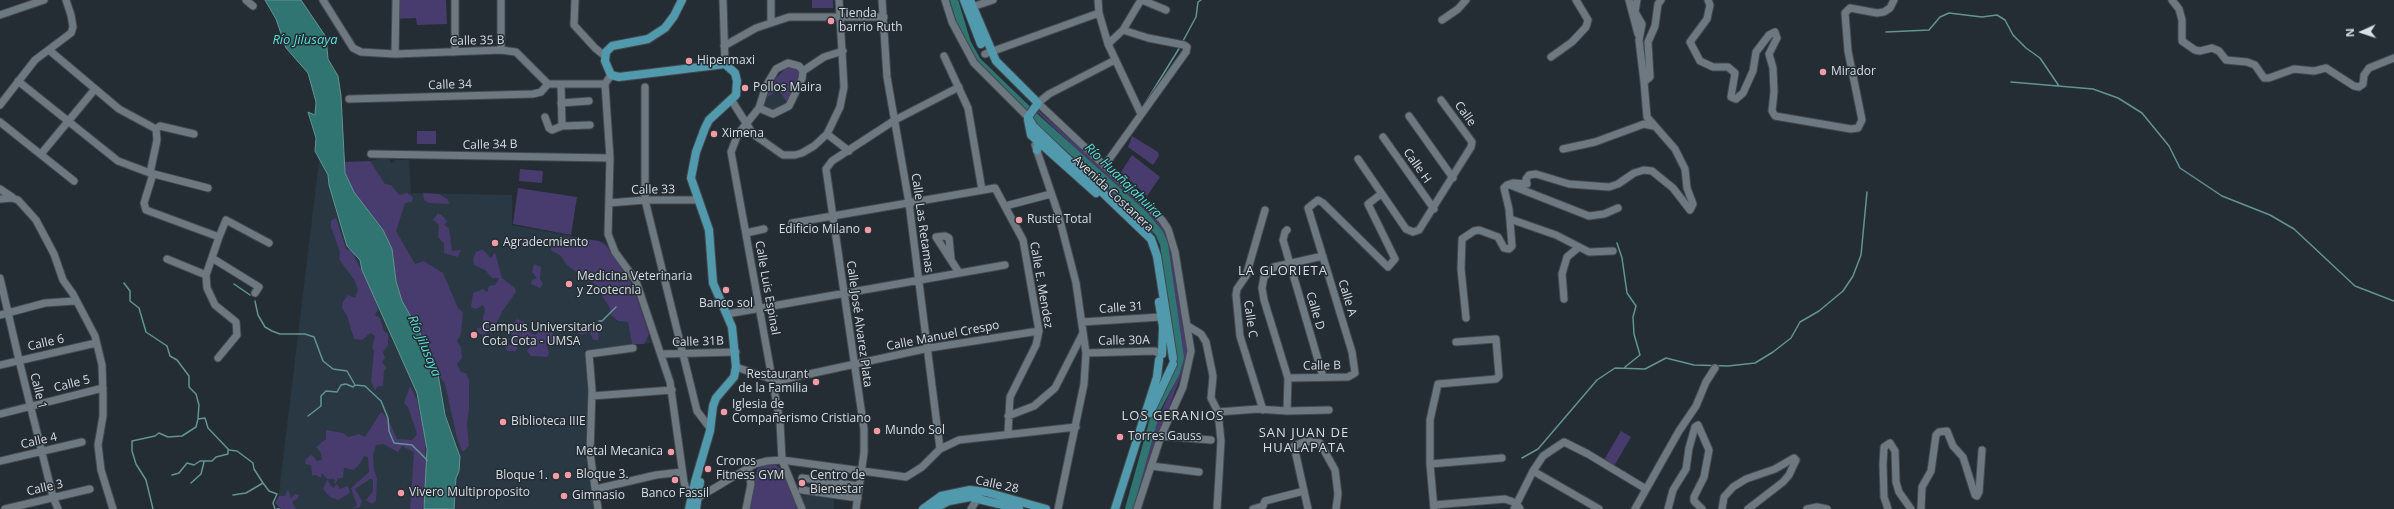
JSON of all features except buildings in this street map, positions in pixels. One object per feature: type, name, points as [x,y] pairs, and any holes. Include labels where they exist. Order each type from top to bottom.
[{"type":"main road","points":[[682,0],[674,16],[665,28],[653,37],[612,46],[605,56],[606,67],[611,75],[625,76],[725,64],[735,73],[737,81],[736,95],[732,101],[709,120],[701,136],[691,178],[710,238],[713,283],[727,314],[736,352],[736,367],[732,380],[716,398],[713,406],[710,429],[711,442],[689,509]]},
{"type":"main road","name":"Avenida Costanera","points":[[964,0],[988,53],[1033,110],[1033,126],[1043,140],[1147,242],[1153,257],[1161,316],[1161,356],[1157,376],[1115,509]]},
{"type":"main road","name":"Avenida Costanera","points":[[971,4],[988,53]]},
{"type":"main road","points":[[1032,135],[1033,110]]},
{"type":"main road","name":"Avenida Costanera","points":[[1032,135],[1043,140],[1151,239],[1157,256],[1173,361]]},
{"type":"main road","points":[[1036,150],[1043,140]]},
{"type":"main road","points":[[1169,353],[1173,361],[1164,368],[1161,356],[1169,353]]},
{"type":"main road","points":[[1121,509],[1152,408],[1173,361]]},
{"type":"main road","points":[[695,494],[696,509]]},
{"type":"main road","name":"Calle 28","points":[[923,509],[935,500],[949,494],[978,494],[1010,503],[1046,509]]},
{"type":"main road","name":"Calle 28","points":[[933,509],[949,501],[978,494]]},
{"type":"main road","name":"Calle 28","points":[[1010,503],[1019,509]]},
{"type":"street","points":[[0,15],[44,0]]},
{"type":"street","points":[[0,105],[35,60],[71,33],[73,26],[66,0]]},
{"type":"street","points":[[246,0],[253,6]]},
{"type":"street","name":"Calle 35 B","points":[[323,0],[353,48],[360,52],[395,54],[501,50],[516,52],[520,54],[536,74],[548,84]]},
{"type":"street","points":[[395,54],[396,0]]},
{"type":"street","points":[[455,0],[455,52]]},
{"type":"street","points":[[501,0],[501,50]]},
{"type":"street","points":[[575,0],[574,25],[595,48],[605,56]]},
{"type":"street","points":[[723,0],[725,64]]},
{"type":"street","points":[[771,0],[771,22]]},
{"type":"street","points":[[732,101],[745,123],[762,142],[775,152],[789,156],[814,146],[827,134],[835,120],[842,97],[843,51],[839,16],[839,0]]},
{"type":"street","name":"Calle Las Retamas","points":[[882,0],[887,77],[909,203],[918,278],[929,348],[940,449]]},
{"type":"street","points":[[945,0],[952,22],[974,63],[1105,165],[1151,208],[1168,229],[1176,252],[1191,351],[1183,387],[1161,436],[1137,509]]},
{"type":"street","points":[[971,4],[993,0]]},
{"type":"street","points":[[1098,0],[1099,13],[1108,44],[1141,114]]},
{"type":"street","points":[[1108,44],[1123,30],[1142,0],[1166,10]]},
{"type":"street","points":[[1442,20],[1466,0]]},
{"type":"street","points":[[1551,57],[1572,42],[1586,27],[1588,20],[1576,0]]},
{"type":"street","points":[[1466,318],[1462,269],[1462,239],[1474,231],[1479,230],[1498,237],[1504,248],[1509,249],[1512,246],[1510,219],[1504,188],[1509,184],[1527,184],[1526,180],[1529,175],[1536,174],[1569,184],[1609,187],[1618,184],[1634,173],[1644,170],[1652,171],[1673,188],[1690,210],[1693,204],[1688,194],[1686,174],[1680,156],[1653,126],[1645,111],[1644,82],[1638,26],[1633,18],[1629,0]]},
{"type":"street","points":[[1637,0],[1635,12],[1642,24],[1639,40]]},
{"type":"street","points":[[1644,82],[1650,77],[1648,48],[1661,0]]},
{"type":"street","points":[[1708,0],[1710,5],[1707,19],[1690,42],[1700,61],[1713,67],[1728,67],[1735,73],[1731,97],[1736,99],[1740,98],[1753,71],[1756,52],[1769,35],[1775,32],[1777,38],[1769,54],[1773,68],[1774,92],[1772,110],[1774,116],[1851,130],[1858,128],[1862,120],[1848,51],[1845,13],[1850,8],[1877,13],[1884,12],[1890,8],[1894,0]]},
{"type":"street","points":[[2172,0],[2179,9],[2182,20],[2182,41],[2194,50],[2200,51],[2212,48],[2219,51],[2226,60],[2247,62],[2255,65],[2264,78],[2269,78],[2294,69],[2314,71],[2326,68],[2354,86],[2359,87],[2363,84],[2364,75],[2369,68],[2394,58]]},
{"type":"street","points":[[988,53],[1099,13]]},
{"type":"street","points":[[724,46],[771,22],[802,16],[884,17]]},
{"type":"street","points":[[1105,165],[1141,114],[1169,79],[1186,52],[1187,47],[1123,30]]},
{"type":"street","points":[[49,50],[94,89],[132,118],[156,129]]},
{"type":"street","points":[[803,72],[799,66],[788,63],[779,66],[766,86],[758,108],[773,114],[788,106],[800,87],[803,72],[824,57],[843,51]]},
{"type":"street","points":[[792,223],[982,190],[971,121],[959,87],[944,56]]},
{"type":"street","points":[[1033,110],[1049,94],[1115,60]]},
{"type":"street","points":[[611,75],[605,84],[610,158],[609,203],[606,218],[608,234],[615,252],[636,282],[661,354],[672,390],[682,472],[686,489],[702,496],[755,464],[767,461],[782,460],[862,472],[906,476],[922,467],[940,449],[968,437],[1076,427]]},
{"type":"street","points":[[18,81],[118,161],[152,173],[208,188]]},
{"type":"street","points":[[548,84],[605,84]]},
{"type":"street","name":"Calle 34","points":[[349,99],[533,94],[541,92],[548,84]]},
{"type":"street","points":[[561,85],[562,126]]},
{"type":"street","points":[[645,87],[645,200],[697,411],[710,429]]},
{"type":"street","points":[[827,134],[849,151],[895,120],[959,87]]},
{"type":"street","points":[[41,154],[94,89]]},
{"type":"street","name":"Calle","points":[[1441,100],[1472,142],[1471,148],[1453,178]]},
{"type":"street","points":[[561,103],[589,101]]},
{"type":"street","name":"Calle Luis Espinal","points":[[758,108],[745,123],[733,143],[731,152],[780,422],[782,460],[802,509]]},
{"type":"street","points":[[1358,159],[1406,229],[1413,232],[1420,230],[1424,226],[1453,178],[1409,116]]},
{"type":"street","points":[[545,117],[549,128],[552,130],[562,126],[590,124]]},
{"type":"street","points":[[0,122],[74,181]]},
{"type":"street","points":[[1563,150],[1595,142],[1644,124],[1653,126]]},
{"type":"street","points":[[156,129],[160,126],[194,134]]},
{"type":"street","points":[[156,129],[157,140],[152,173],[144,203],[146,210],[219,237]]},
{"type":"street","points":[[1032,135],[1051,194],[1076,283],[1086,353],[1084,384],[1058,509]]},
{"type":"street","name":"Calle H","points":[[1383,137],[1434,209]]},
{"type":"street","name":"Calle José Alvarez Plata","points":[[849,151],[827,165],[832,215],[865,440],[856,509]]},
{"type":"street","name":"Calle 34 B","points":[[371,154],[610,158]]},
{"type":"street","points":[[1509,184],[1589,216],[1604,214],[1618,208]]},
{"type":"street","name":"Calle E. Mendez","points":[[982,190],[995,188],[1023,240],[1039,331],[1036,345],[1010,397],[1008,433]]},
{"type":"street","points":[[0,189],[22,203],[42,228],[60,275],[92,330],[102,365],[104,406],[98,445],[101,470],[113,509]]},
{"type":"street","points":[[1010,205],[1051,194]]},
{"type":"street","name":"Calle A","points":[[1355,373],[1352,352],[1308,208],[1318,200],[1323,202],[1388,267],[1395,259],[1368,204],[1381,194]]},
{"type":"street","points":[[0,199],[12,198]]},
{"type":"street","name":"Calle 33","points":[[609,203],[645,200],[698,200]]},
{"type":"street","name":"Calle C","points":[[1263,410],[1240,336],[1236,295],[1237,288],[1246,276],[1264,210]]},
{"type":"street","points":[[1510,219],[1556,235],[1589,252],[1613,251]]},
{"type":"street","points":[[218,358],[235,339],[237,328],[233,318],[215,304],[207,288],[206,275],[226,220],[269,243]]},
{"type":"street","points":[[746,233],[764,229]]},
{"type":"street","name":"Calle D","points":[[1287,230],[1283,240],[1323,377]]},
{"type":"street","points":[[1564,299],[1562,274],[1567,257],[1579,247]]},
{"type":"street","points":[[1287,411],[1288,378],[1264,300],[1262,288],[1264,277],[1268,271],[1274,267],[1323,256]]},
{"type":"street","points":[[212,258],[259,287],[255,293]]},
{"type":"street","points":[[168,259],[206,275]]},
{"type":"street","points":[[951,259],[958,271]]},
{"type":"street","points":[[727,314],[844,294],[918,278],[1005,265]]},
{"type":"street","name":"Calle 1","points":[[0,278],[30,406],[53,497],[58,509]]},
{"type":"street","points":[[0,315],[56,301],[75,301]]},
{"type":"street","name":"Calle 31","points":[[1082,322],[1161,316]]},
{"type":"street","points":[[1188,326],[1201,334],[1206,342],[1213,376],[1211,398],[1218,412],[1221,441],[1217,509]]},
{"type":"street","name":"Calle Manuel Crespo","points":[[772,380],[854,365],[929,348],[1039,331]]},
{"type":"street","points":[[1008,416],[1034,406],[1055,388],[1083,333]]},
{"type":"street","points":[[1456,342],[1496,339],[1499,376],[1496,379],[1438,384],[1430,420],[1430,464],[1434,507],[1505,499],[1518,508],[1533,471],[1547,452],[1564,442],[1582,450],[1646,489]]},
{"type":"street","name":"Calle 6","points":[[0,365],[96,343]]},
{"type":"street","points":[[599,508],[590,453],[592,396],[590,353],[633,348]]},
{"type":"street","name":"Calle 30A","points":[[1086,353],[1155,351],[1161,356]]},
{"type":"street","name":"Calle 31B","points":[[661,354],[736,352]]},
{"type":"street","points":[[736,367],[772,380]]},
{"type":"street","points":[[1635,509],[1679,431],[1696,406],[1706,382],[1715,368]]},
{"type":"street","name":"Calle B","points":[[1288,378],[1348,377],[1355,373]]},
{"type":"street","name":"Calle 5","points":[[0,414],[103,388]]},
{"type":"street","points":[[592,396],[672,390]]},
{"type":"street","points":[[1218,412],[1329,410]]},
{"type":"street","points":[[1668,509],[1673,490],[1686,468],[1691,441],[1695,427],[1698,425],[1709,450],[1704,477],[1694,501],[1702,509]]},
{"type":"street","points":[[1921,509],[1922,487],[1931,471],[1936,435],[1939,432],[1947,431],[1953,446],[1963,457],[1974,495],[1977,496],[1979,492],[1982,450]]},
{"type":"street","points":[[1161,436],[1211,440]]},
{"type":"street","points":[[1308,509],[1294,446],[1306,441],[1320,443],[1335,470],[1338,494],[1336,509]]},
{"type":"street","name":"Calle 4","points":[[0,461],[82,442]]},
{"type":"street","points":[[1888,509],[1884,497],[1882,464],[1884,447],[1890,443],[1895,451],[1896,482],[1899,492],[1911,509]]},
{"type":"street","points":[[1430,464],[1502,458]]},
{"type":"street","points":[[1722,509],[1724,497],[1733,487],[1746,479],[1775,469],[1794,458],[1796,460],[1793,468],[1783,482],[1748,509]]},
{"type":"street","points":[[1150,466],[1200,472]]},
{"type":"street","points":[[746,509],[751,484],[748,469]]},
{"type":"street","points":[[1533,471],[1599,509]]},
{"type":"street","points":[[596,489],[656,475],[682,472]]},
{"type":"street","points":[[802,478],[859,486]]},
{"type":"street","name":"Calle 3","points":[[5,509],[90,489]]},
{"type":"street","points":[[802,490],[858,498]]},
{"type":"street","points":[[1253,509],[1264,507],[1264,501],[1304,491]]},
{"type":"street","points":[[972,509],[978,494]]},
{"type":"street","points":[[1808,509],[1817,507],[1827,509]]},
{"type":"shaded area","points":[[393,0],[446,0],[447,24],[417,25],[416,18],[393,19]]},
{"type":"shaded area","points":[[812,0],[833,0],[833,8],[812,8]]},
{"type":"shaded area","points":[[787,67],[796,68],[802,77],[787,102],[778,90],[765,99],[776,78]]},
{"type":"shaded area","points":[[778,90],[787,102],[771,111],[765,108],[765,99]]},
{"type":"shaded area","points":[[1039,111],[1158,216],[1172,241],[1188,347],[1187,359],[1139,489],[1134,509],[1130,509],[1151,439],[1160,414],[1181,369],[1183,357],[1167,246],[1153,222],[1037,112]]},
{"type":"shaded area","points":[[1028,113],[1143,220],[1152,231],[1159,247],[1164,274],[1155,247],[1027,117]]},
{"type":"shaded area","points":[[417,131],[436,131],[436,144],[417,144]]},
{"type":"shaded area","points":[[1132,136],[1158,152],[1159,156],[1153,165],[1128,147]]},
{"type":"shaded area","points":[[1132,155],[1160,177],[1147,196],[1121,172]]},
{"type":"shaded area","name":"Campus Universitario Cota Cota - UMSA","points":[[378,159],[389,159],[392,163],[395,160],[409,160],[411,193],[512,195],[512,225],[605,242],[631,283],[651,343],[584,350],[588,390],[586,448],[583,455],[586,459],[594,509],[277,509],[319,161],[362,163]]},
{"type":"shaded area","points":[[370,161],[385,184],[391,185],[399,195],[407,193],[413,197],[412,202],[405,203],[396,231],[415,264],[424,261],[443,273],[458,308],[463,313],[461,334],[457,341],[461,347],[462,358],[457,364],[461,372],[466,373],[469,380],[469,409],[467,424],[469,446],[464,451],[462,451],[457,438],[445,384],[438,374],[419,331],[402,301],[396,281],[392,249],[383,230],[354,192],[345,173],[344,162]]},
{"type":"shaded area","points":[[520,169],[543,171],[542,183],[519,181]]},
{"type":"shaded area","points":[[518,188],[577,197],[571,235],[513,224]]},
{"type":"shaded area","points":[[423,193],[439,194],[448,200],[449,204],[429,203],[424,200]]},
{"type":"shaded area","points":[[438,213],[444,217],[447,222],[444,225],[449,228],[452,251],[461,250],[458,257],[444,253],[444,243],[438,237],[439,225],[433,220]]},
{"type":"shaded area","points":[[336,218],[346,249],[354,251],[355,259],[368,281],[378,309],[375,315],[380,318],[384,331],[388,334],[388,345],[383,352],[385,358],[382,362],[387,368],[384,370],[383,386],[378,386],[375,390],[371,382],[374,351],[372,348],[375,336],[370,333],[362,340],[354,339],[347,316],[342,308],[343,302],[348,295],[355,298],[358,290],[355,281],[339,259],[340,252],[331,227],[331,221]]},
{"type":"shaded area","points":[[566,237],[599,241],[606,246],[633,286],[649,334],[644,344],[632,344],[628,322],[618,321],[610,314],[610,308],[602,296],[601,288],[580,275],[567,265],[561,256],[551,250],[552,242]]},
{"type":"shaded area","points":[[483,250],[491,258],[495,252],[502,278],[515,288],[516,292],[502,312],[494,328],[492,330],[487,329],[487,333],[483,335],[478,333],[477,328],[485,327],[483,318],[485,310],[483,305],[476,309],[471,307],[473,293],[483,289],[487,292],[489,286],[495,285],[499,278],[492,278],[485,270],[474,265],[473,259],[476,252]]},
{"type":"shaded area","points":[[534,264],[541,267],[540,279],[543,284],[540,288],[531,284],[532,280],[537,278],[532,272]]},
{"type":"shaded area","points":[[517,319],[524,322],[529,332],[535,335],[541,330],[553,333],[553,342],[546,343],[549,353],[547,357],[531,356],[527,351],[531,346],[529,342],[519,342],[516,351],[507,351],[504,344],[511,345],[513,342],[510,328]]},
{"type":"shaded area","points":[[577,321],[589,325],[590,329],[596,328],[599,334],[598,340],[593,340],[590,332],[582,335],[578,333]]},
{"type":"shaded area","points":[[410,386],[417,400],[420,416],[425,422],[428,446],[425,447],[427,462],[426,500],[422,509],[410,509],[414,452],[402,446],[398,452],[383,444],[376,445],[373,456],[374,470],[377,479],[376,501],[372,504],[366,500],[373,491],[373,479],[370,479],[355,489],[362,501],[360,507],[353,509],[357,505],[351,488],[369,472],[368,457],[364,456],[354,470],[344,468],[343,478],[338,478],[336,483],[334,483],[335,479],[327,479],[322,473],[321,478],[316,475],[312,476],[311,465],[305,464],[306,459],[311,455],[316,461],[322,460],[321,453],[316,447],[326,439],[326,430],[343,433],[348,437],[359,434],[365,437],[381,412],[387,417],[397,439],[412,440],[417,434],[408,407],[404,403]]},
{"type":"shaded area","points":[[1621,431],[1631,437],[1614,466],[1604,460]]},
{"type":"shaded area","points":[[767,463],[775,464],[783,471],[799,509],[749,509],[757,469]]},
{"type":"shaded area","points":[[327,480],[333,488],[337,484],[340,489],[347,486],[350,493],[338,500],[330,497],[323,489]]},
{"type":"shaded area","points":[[288,489],[291,498],[295,494],[299,495],[298,498],[292,502],[296,509],[281,509],[275,503],[279,496],[285,496]]},
{"type":"shaded area","points":[[801,495],[834,498],[834,509],[806,509]]},
{"type":"water","name":"Río Jilusaya","points":[[265,0],[301,0],[326,37],[328,59],[338,76],[341,96],[345,173],[354,192],[383,230],[392,249],[396,281],[402,301],[419,331],[438,374],[445,415],[460,457],[459,471],[456,478],[454,509],[424,509],[427,449],[417,393],[362,270],[360,260],[347,246],[329,185],[328,175],[315,151],[316,138],[308,112],[315,115],[316,102],[308,73],[286,48],[276,19]]},
{"type":"waterway","name":"Río Huañajahuira","points":[[954,0],[967,43],[977,61],[1037,119],[1144,215],[1159,233],[1164,244],[1180,358],[1176,372],[1157,408],[1129,509]]},
{"type":"waterway","points":[[1183,41],[1196,17],[1198,2],[1201,0]]},
{"type":"waterway","points":[[1886,32],[1929,30],[1940,17],[1949,13],[1982,17],[1997,15],[2005,20],[2013,35],[2026,48],[2040,58],[2059,86]]},
{"type":"waterway","points":[[1144,105],[1180,47]]},
{"type":"waterway","points":[[2011,82],[2093,89],[2118,98],[2142,113],[2169,146],[2180,168],[2222,196],[2270,215],[2294,229],[2355,286],[2394,301]]},
{"type":"waterway","points":[[1522,458],[1538,449],[1597,380],[1615,368],[1645,369],[1666,358],[1694,365],[1728,366],[1755,363],[1773,352],[1791,338],[1800,322],[1819,311],[1843,291],[1853,276],[1861,255],[1867,192]]},
{"type":"waterway","points":[[1617,243],[1622,258],[1627,293],[1636,306],[1633,317],[1634,334],[1640,355],[1625,367]]},
{"type":"waterway","points":[[124,283],[130,291],[130,301],[139,308],[146,332],[167,346],[170,356],[177,360],[189,376],[189,387],[196,394],[199,405],[198,418]]},
{"type":"waterway","points":[[234,284],[250,295]]},
{"type":"waterway","points":[[255,301],[258,315],[265,327],[280,334],[305,334],[314,337],[323,361],[333,369],[347,371],[355,385],[365,386],[381,401],[388,418],[389,431],[394,443],[412,445],[427,460]]},
{"type":"waterway","points":[[599,321],[602,321],[616,307]]},
{"type":"waterway","points":[[308,416],[321,406],[321,396],[326,391],[337,392],[341,385],[346,384],[353,387],[355,385]]},
{"type":"waterway","points":[[153,509],[146,480],[136,464],[132,451],[132,441],[155,436],[159,433],[168,437],[182,436],[196,427],[198,419],[205,418],[208,428],[229,450],[237,451],[253,463],[254,469],[269,491],[277,494],[273,503],[275,509]]},
{"type":"waterway","points":[[172,475],[179,473],[187,463],[194,465],[200,461],[212,461],[216,457],[228,454],[228,450]]},
{"type":"waterway","points":[[191,483],[201,474],[204,462]]},
{"type":"waterway","points":[[233,495],[246,493],[263,483]]},
{"type":"place","name":"Tienda barrio Ruth","points":[[831,21]]},
{"type":"place","name":"Hipermaxi","points":[[689,61]]},
{"type":"place","name":"Mirador","points":[[1823,72]]},
{"type":"place","name":"Pollos Maira","points":[[745,88]]},
{"type":"place","name":"Ximena","points":[[714,134]]},
{"type":"place","name":"Rustic Total","points":[[1019,220]]},
{"type":"place","name":"Edificio Milano","points":[[868,230]]},
{"type":"place","name":"Agradecmiento","points":[[495,243]]},
{"type":"place","name":"Medicina Veterinaria y Zootecnia","points":[[569,284]]},
{"type":"place","name":"Banco sol","points":[[726,290]]},
{"type":"place","name":"Campus Universitario Cota Cota - UMSA","points":[[474,335]]},
{"type":"place","name":"Restaurant de la Familia","points":[[816,382]]},
{"type":"place","name":"Iglesia de Compañerismo Cristiano","points":[[724,412]]},
{"type":"place","name":"Biblioteca IIIE","points":[[503,422]]},
{"type":"place","name":"Mundo Sol","points":[[877,431]]},
{"type":"place","name":"Torres Gauss","points":[[1120,437]]},
{"type":"place","name":"Metal Mecanica","points":[[671,452]]},
{"type":"place","name":"Cronos Fitness GYM","points":[[708,469]]},
{"type":"place","name":"Bloque 3.","points":[[568,475]]},
{"type":"place","name":"Bloque 1.","points":[[556,476]]},
{"type":"place","name":"Banco Fassil","points":[[675,480]]},
{"type":"place","name":"Centro de Bienestar","points":[[802,483]]},
{"type":"place","name":"Vivero Multiproposito","points":[[401,493]]},
{"type":"place","name":"Gimnasio","points":[[564,496]]},
{"type":"district","name":"LA GLORIETA","points":[[1283,271]]},
{"type":"district","name":"LOS GERANIOS","points":[[1173,416]]},
{"type":"district","name":"SAN JUAN DE HUALAPATA","points":[[1304,440]]}]
